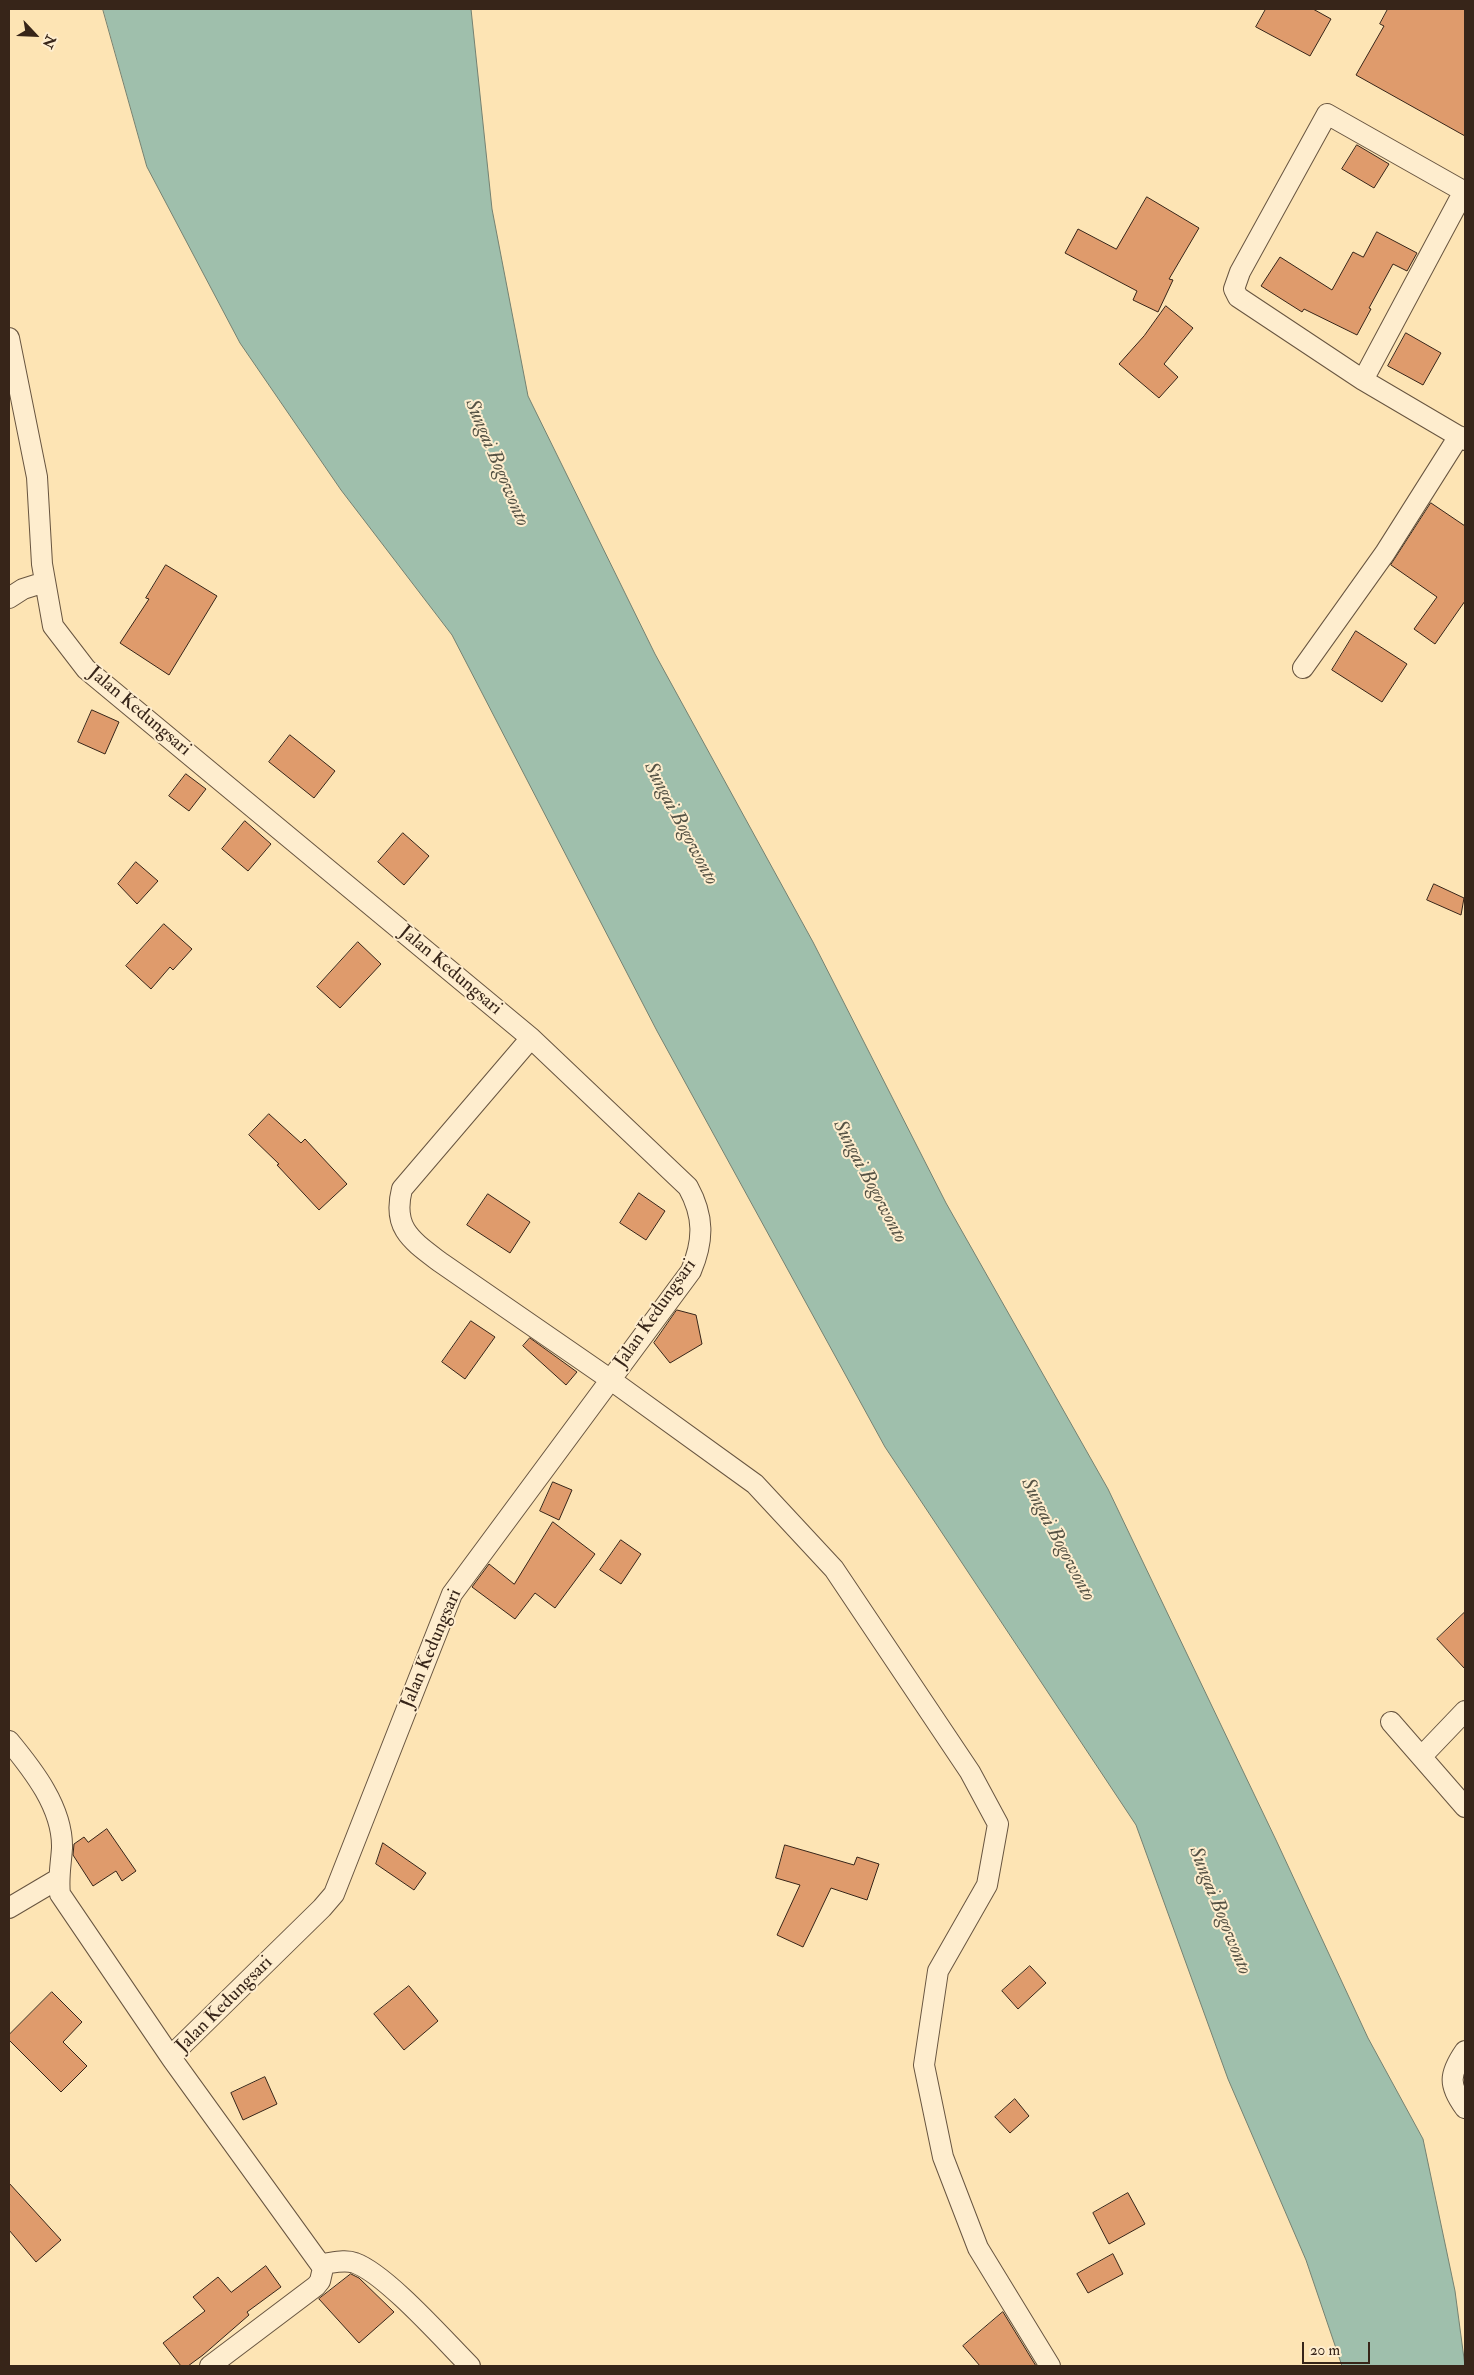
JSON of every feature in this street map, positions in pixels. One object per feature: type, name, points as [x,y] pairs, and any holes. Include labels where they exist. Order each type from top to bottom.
[{"type":"street","points":[[1303,668],[1385,553],[1462,438],[1363,380],[1238,297],[1234,289],[1240,272],[1327,114],[1464,192],[1363,380]]},
{"type":"street","name":"Jalan Kedungsari","points":[[9,338],[37,476],[45,582],[53,626],[86,669],[532,1038],[688,1187],[695,1199],[701,1227],[701,1243],[691,1271],[452,1594],[334,1894],[177,2050],[172,2059],[322,2269]]},
{"type":"street","points":[[9,598],[23,589],[45,582]]},
{"type":"street","points":[[532,1038],[402,1189],[398,1205],[401,1223],[404,1230],[440,1262],[611,1380],[755,1484],[834,1569],[970,1772],[998,1824],[987,1885],[938,1971],[924,2065],[942,2157],[978,2248],[1050,2366]]},
{"type":"street","points":[[1422,1756],[1465,1711]]},
{"type":"street","points":[[1391,1722],[1465,1807]]},
{"type":"street","points":[[9,1741],[32,1770],[50,1801],[59,1827],[62,1847],[58,1879],[60,1894],[172,2059]]},
{"type":"street","points":[[9,1908],[58,1879]]},
{"type":"street","points":[[1465,2051],[1452,2079],[1452,2088],[1465,2108]]},
{"type":"street","points":[[210,2366],[316,2286],[322,2269],[341,2262],[355,2263],[370,2271],[391,2288],[470,2366]]},
{"type":"water","name":"Sungai Bogowonto","points":[[103,9],[471,9],[492,209],[528,396],[655,654],[813,942],[946,1203],[1108,1489],[1276,1840],[1368,2038],[1423,2139],[1455,2291],[1465,2366],[1342,2366],[1306,2260],[1228,2079],[1136,1825],[885,1447],[657,1031],[452,635],[341,490],[240,343],[147,167]]},
{"type":"building","points":[[1266,9],[1313,9],[1331,19],[1310,56],[1256,27]]},
{"type":"building","points":[[1388,9],[1465,9],[1465,136],[1356,75],[1384,26],[1380,24]]},
{"type":"building","points":[[1357,145],[1389,164],[1374,188],[1342,169]]},
{"type":"building","points":[[1147,197],[1199,228],[1169,279],[1173,280],[1158,312],[1133,300],[1137,291],[1065,253],[1078,229],[1116,249]]},
{"type":"building","points":[[1377,232],[1417,253],[1407,271],[1393,264],[1369,308],[1371,309],[1357,335],[1304,309],[1302,312],[1261,286],[1280,257],[1332,290],[1353,252],[1363,257]]},
{"type":"building","points":[[1166,306],[1193,328],[1164,364],[1178,377],[1159,398],[1119,364],[1144,336]]},
{"type":"building","points":[[1406,333],[1441,353],[1423,385],[1388,366]]},
{"type":"building","points":[[1431,503],[1465,526],[1465,601],[1435,644],[1414,629],[1437,597],[1391,565]]},
{"type":"building","points":[[166,565],[217,596],[169,675],[120,643],[149,599],[146,598]]},
{"type":"building","points":[[1356,631],[1407,664],[1382,702],[1332,670]]},
{"type":"building","points":[[92,710],[119,722],[105,754],[78,742]]},
{"type":"building","points":[[290,735],[335,771],[314,798],[269,762]]},
{"type":"building","points":[[186,774],[206,789],[189,811],[169,796]]},
{"type":"building","points":[[245,821],[271,844],[248,871],[222,849]]},
{"type":"building","points":[[403,833],[429,856],[404,885],[378,862]]},
{"type":"building","points":[[136,862],[158,881],[137,904],[118,884]]},
{"type":"building","points":[[1434,884],[1464,898],[1461,915],[1427,900]]},
{"type":"building","points":[[164,924],[192,949],[173,970],[170,967],[151,989],[126,966]]},
{"type":"building","points":[[358,942],[381,964],[340,1008],[317,987]]},
{"type":"building","points":[[269,1114],[301,1143],[305,1139],[347,1184],[319,1210],[277,1165],[279,1164],[249,1135]]},
{"type":"building","points":[[639,1193],[665,1211],[646,1240],[620,1223]]},
{"type":"building","points":[[488,1194],[530,1222],[510,1253],[467,1225]]},
{"type":"building","points":[[677,1310],[696,1315],[702,1344],[670,1363],[654,1343]]},
{"type":"building","points":[[471,1321],[495,1337],[465,1379],[442,1362]]},
{"type":"building","points":[[530,1338],[577,1372],[566,1385],[523,1346]]},
{"type":"building","points":[[553,1482],[572,1490],[559,1520],[540,1511]]},
{"type":"building","points":[[553,1522],[595,1554],[555,1608],[535,1593],[515,1619],[472,1587],[489,1564],[514,1584]]},
{"type":"building","points":[[621,1540],[641,1554],[621,1584],[600,1570]]},
{"type":"building","points":[[1465,1612],[1465,1669],[1437,1639]]},
{"type":"building","points":[[107,1829],[136,1871],[122,1881],[116,1871],[93,1886],[73,1855],[74,1844],[84,1837],[88,1842]]},
{"type":"building","points":[[383,1843],[426,1873],[414,1890],[376,1864]]},
{"type":"building","points":[[785,1845],[854,1865],[857,1857],[879,1864],[867,1900],[831,1888],[803,1947],[777,1935],[800,1885],[776,1878]]},
{"type":"building","points":[[1030,1966],[1046,1983],[1018,2009],[1002,1991]]},
{"type":"building","points":[[409,1986],[438,2021],[404,2050],[374,2014]]},
{"type":"building","points":[[52,1992],[82,2022],[63,2042],[87,2066],[61,2092],[9,2040],[9,2035]]},
{"type":"building","points":[[265,2077],[277,2104],[243,2120],[231,2093]]},
{"type":"building","points":[[1015,2099],[1029,2116],[1010,2133],[995,2117]]},
{"type":"building","points":[[9,2183],[61,2240],[36,2262],[9,2230]]},
{"type":"building","points":[[1128,2193],[1145,2224],[1109,2244],[1093,2213]]},
{"type":"building","points":[[1113,2254],[1123,2274],[1088,2293],[1077,2274]]},
{"type":"building","points":[[266,2266],[281,2287],[247,2312],[249,2315],[203,2355],[188,2366],[181,2366],[163,2343],[205,2311],[193,2297],[218,2277],[231,2292]]},
{"type":"building","points":[[351,2274],[359,2278],[394,2312],[359,2343],[319,2299]]},
{"type":"building","points":[[1003,2312],[1036,2366],[980,2366],[963,2346]]}]
